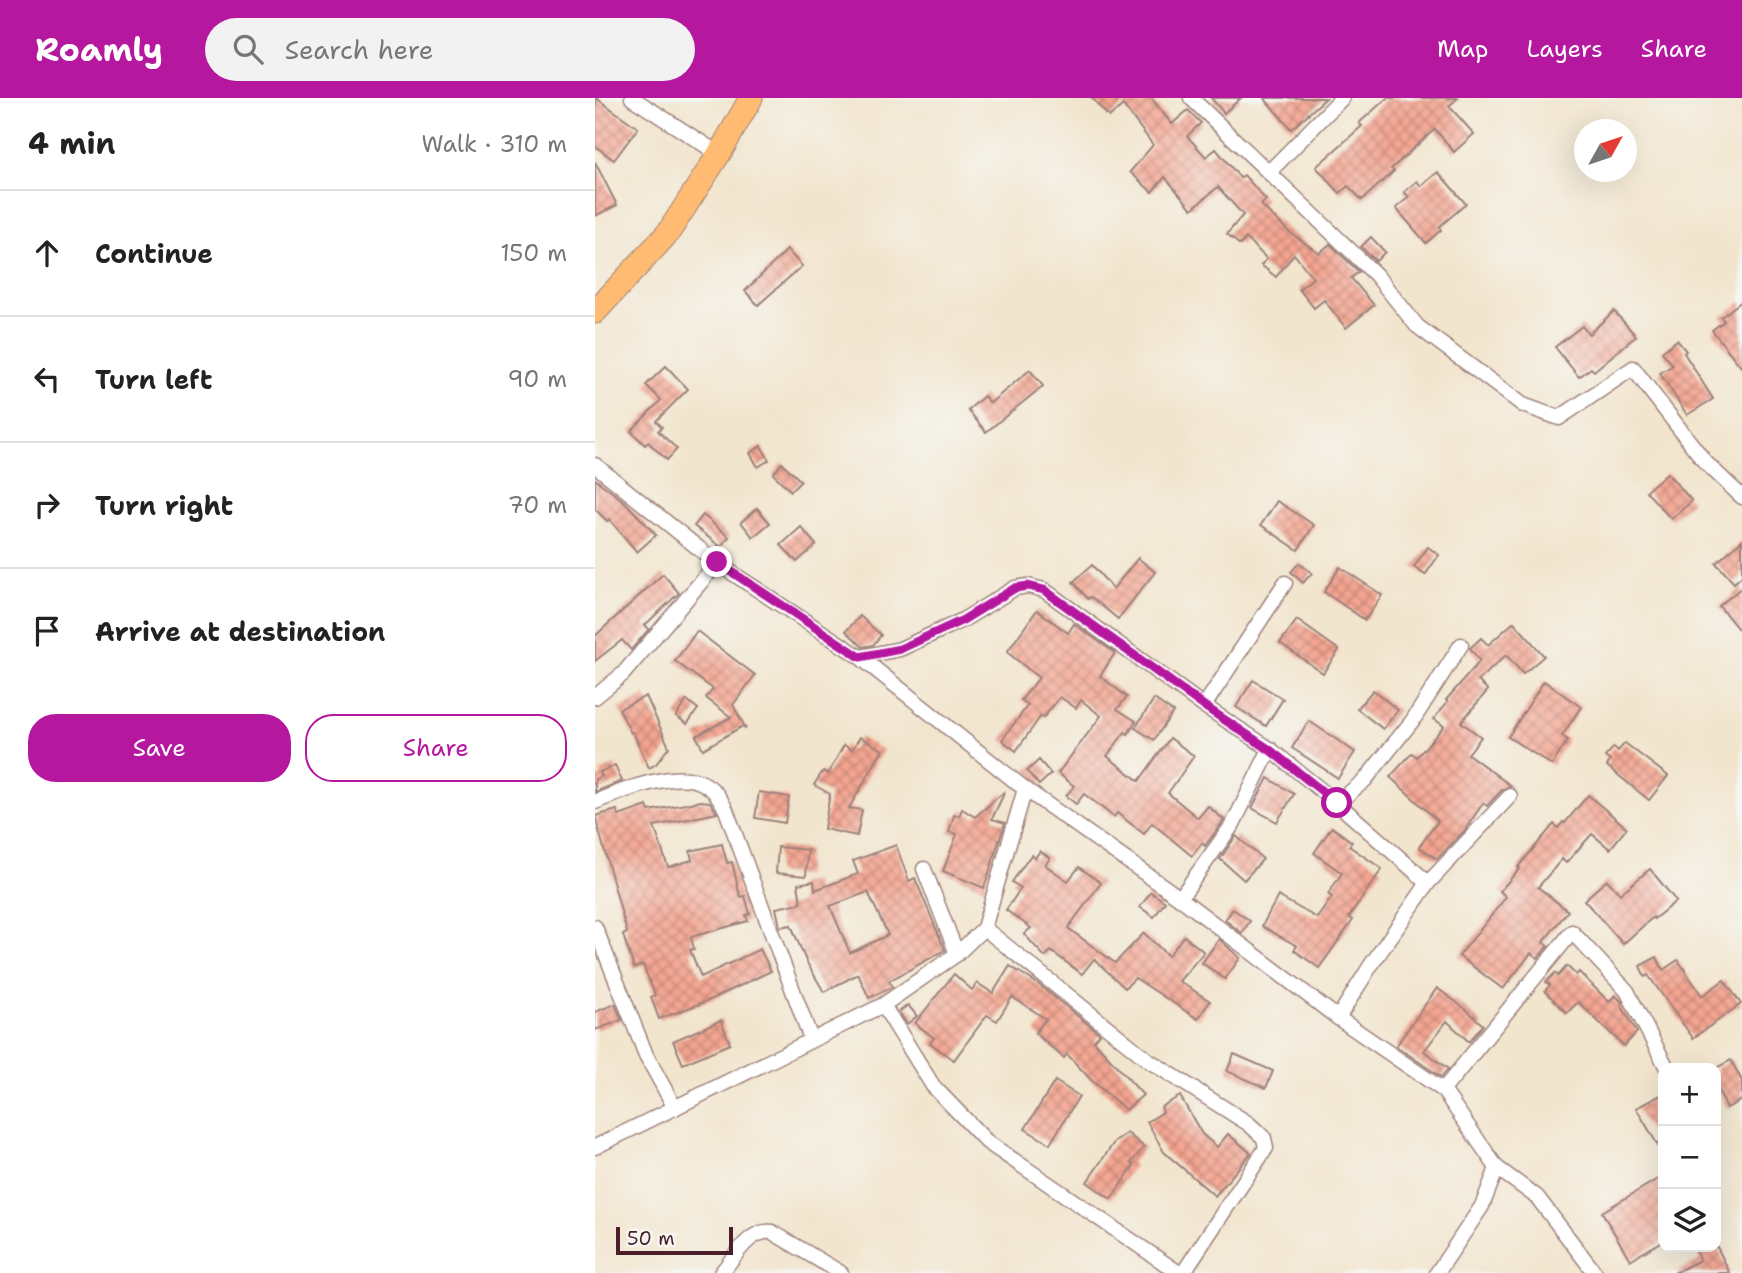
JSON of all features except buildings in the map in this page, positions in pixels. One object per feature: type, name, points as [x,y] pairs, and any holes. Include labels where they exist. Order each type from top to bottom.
[{"type":"main road","points":[[595,312],[668,233],[751,98]]},
{"type":"street","points":[[632,98],[719,154]]},
{"type":"street","points":[[1191,98],[1376,275],[1417,326],[1523,405],[1559,418],[1633,368],[1705,462],[1742,497]]},
{"type":"street","points":[[1269,172],[1342,98]]},
{"type":"street","points":[[595,465],[717,562],[860,657],[1025,789],[1180,898],[1338,1018],[1443,1090],[1497,1168],[1537,1197],[1595,1273]]},
{"type":"street","points":[[595,697],[622,674],[717,562]]},
{"type":"street","points":[[1204,706],[1285,583]]},
{"type":"street","points":[[860,657],[900,649],[963,620],[1015,588],[1028,586],[1044,590],[1204,706],[1270,750],[1337,803],[1427,883]]},
{"type":"street","points":[[1337,803],[1366,780],[1413,720],[1461,645]]},
{"type":"street","points":[[1180,898],[1233,824],[1270,750]]},
{"type":"street","points":[[595,802],[634,786],[680,779],[704,783],[718,795],[726,810],[811,1039]]},
{"type":"street","points":[[595,1147],[883,1005],[957,954],[984,928],[1025,789]]},
{"type":"street","points":[[1338,1018],[1370,965],[1427,883],[1510,796]]},
{"type":"street","points":[[924,869],[957,954]]},
{"type":"street","points":[[595,927],[646,1055],[675,1108]]},
{"type":"street","points":[[883,1005],[933,1086],[987,1142],[1181,1273],[1266,1148],[1264,1139],[1249,1124],[1148,1060],[984,928]]},
{"type":"street","points":[[1443,1090],[1572,932],[1627,991],[1664,1063]]},
{"type":"street","points":[[1444,1271],[1482,1206],[1497,1168]]},
{"type":"street","points":[[721,1273],[753,1236],[763,1231],[772,1232],[841,1273]]},
{"type":"route","points":[[717,562],[860,657],[900,649],[963,620],[1015,588],[1028,586],[1044,590],[1204,706],[1270,750],[1337,803]]}]
